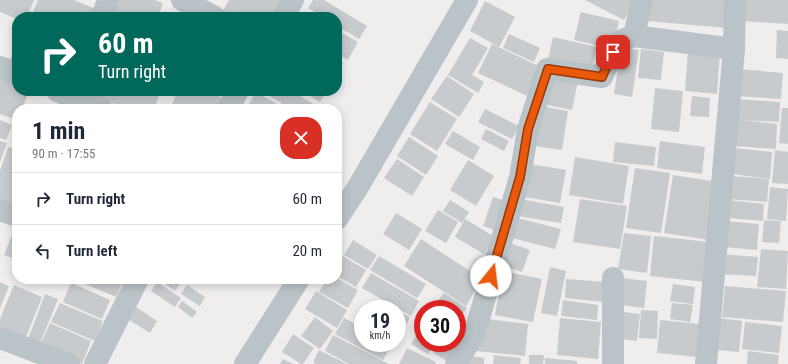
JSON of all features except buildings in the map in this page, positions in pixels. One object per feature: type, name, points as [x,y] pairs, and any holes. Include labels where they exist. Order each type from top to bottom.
[{"type":"street","points":[[104,12],[108,0]]},
{"type":"street","points":[[182,0],[205,12]]},
{"type":"street","points":[[286,12],[293,0]]},
{"type":"street","points":[[342,211],[358,187],[467,0]]},
{"type":"street","points":[[634,36],[642,0]]},
{"type":"street","points":[[706,364],[734,49],[735,0]]},
{"type":"street","points":[[456,364],[475,332],[520,177],[528,129],[548,69],[602,77],[613,52],[622,40],[634,36],[734,49]]},
{"type":"street","points":[[0,67],[12,72]]},
{"type":"street","points":[[75,96],[92,104]]},
{"type":"street","points":[[0,210],[12,214]]},
{"type":"street","points":[[612,364],[613,278]]},
{"type":"street","points":[[95,364],[135,284]]},
{"type":"street","points":[[245,364],[296,284]]},
{"type":"street","points":[[0,338],[69,364]]},
{"type":"route","points":[[491,276],[520,177],[528,129],[548,69],[602,77],[613,52]]}]
